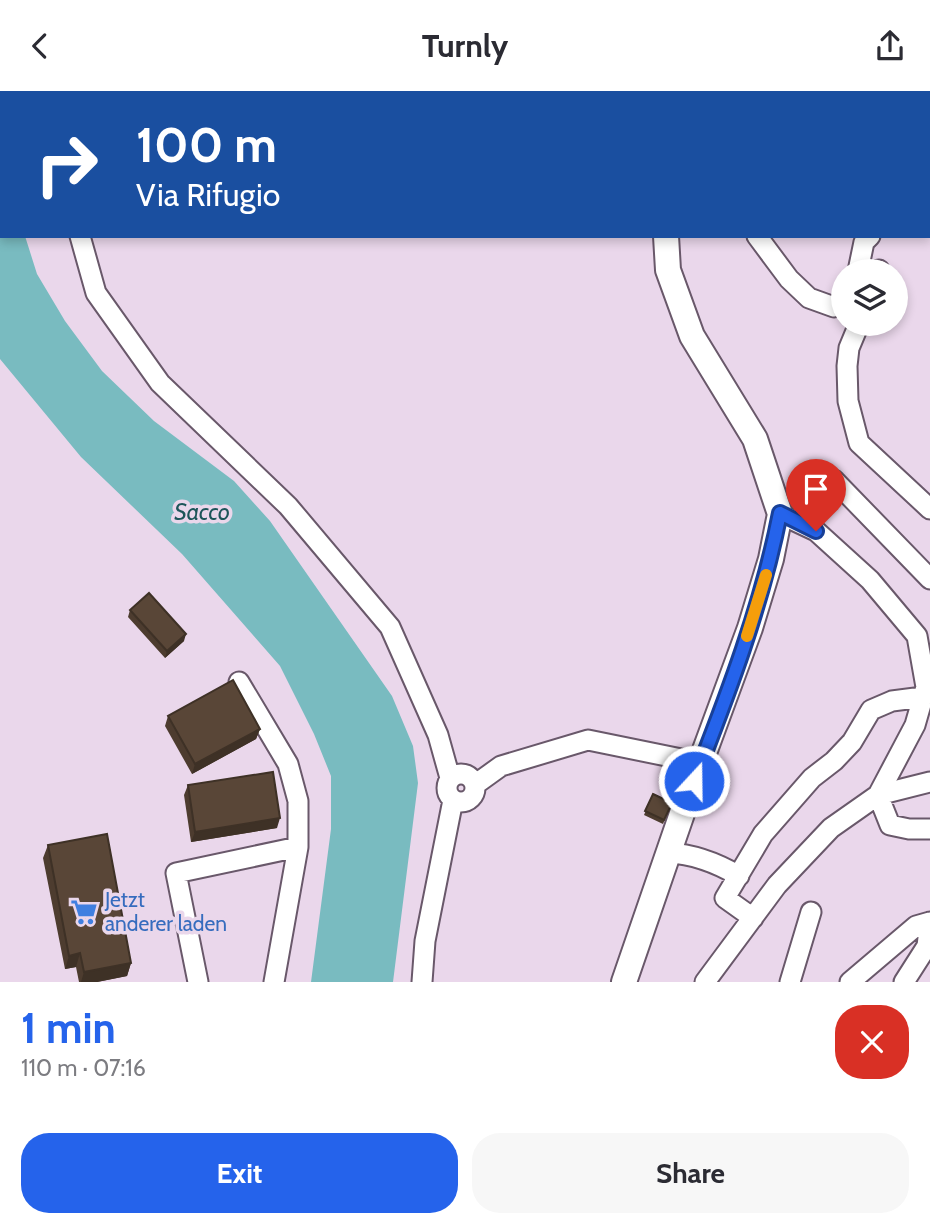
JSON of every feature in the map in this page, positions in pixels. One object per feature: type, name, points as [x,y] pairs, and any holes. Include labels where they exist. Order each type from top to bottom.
[{"type":"main road","points":[[624,982],[754,617],[771,559],[780,513],[755,439],[692,336],[668,270],[666,238]]},
{"type":"street","points":[[81,238],[96,293],[160,383],[288,506],[390,627],[438,735],[450,778],[446,787],[453,800],[425,941],[422,982]]},
{"type":"street","points":[[758,238],[789,279],[809,298],[831,306]]},
{"type":"street","points":[[860,259],[864,242],[868,238]]},
{"type":"street","points":[[854,336],[849,348],[847,366],[848,401],[859,443],[930,509]]},
{"type":"street","points":[[834,480],[930,579]]},
{"type":"street","points":[[780,513],[816,531],[870,580],[917,636],[924,640],[926,687],[915,726],[878,795]]},
{"type":"street","points":[[239,681],[288,764],[298,801],[298,847],[274,982]]},
{"type":"street","points":[[752,918],[725,898],[763,834],[812,778],[852,742],[871,710],[892,701],[923,697]]},
{"type":"street","points":[[475,784],[501,766],[588,740],[701,763]]},
{"type":"street","points":[[450,778],[463,773],[471,776],[475,784],[475,793],[470,799],[463,803],[453,800]]},
{"type":"street","points":[[705,982],[777,885],[831,828],[878,795],[930,782]]},
{"type":"street","points":[[878,795],[890,825],[930,829]]},
{"type":"street","points":[[198,982],[176,873],[298,847]]},
{"type":"street","points":[[668,853],[694,856],[722,866],[739,876]]},
{"type":"street","points":[[790,982],[811,912]]},
{"type":"street","points":[[850,982],[916,926],[930,922],[927,946],[904,982]]},
{"type":"street","points":[[916,982],[930,965]]},
{"type":"water","name":"Sacco","points":[[0,238],[26,238],[37,274],[65,321],[102,371],[154,421],[234,481],[270,521],[392,696],[413,746],[418,783],[393,982],[311,982],[331,829],[331,776],[314,734],[280,666],[182,554],[81,457],[0,359]]},
{"type":"building","points":[[149,593],[186,634],[167,651],[130,610]]},
{"type":"building","points":[[233,680],[260,729],[195,764],[168,716]]},
{"type":"building","points":[[273,772],[280,818],[195,832],[188,785]]},
{"type":"building","points":[[653,794],[672,803],[664,820],[645,811]]},
{"type":"building","name":"Jetzt anderer laden","points":[[107,834],[131,963],[84,972],[80,953],[69,956],[48,845]]},
{"type":"slow traffic","points":[[747,636],[766,575]]},
{"type":"place","name":"Jetzt anderer laden","points":[[84,912]]},
{"type":"route","points":[[694,781],[750,628],[771,559],[780,513],[816,531]]}]
